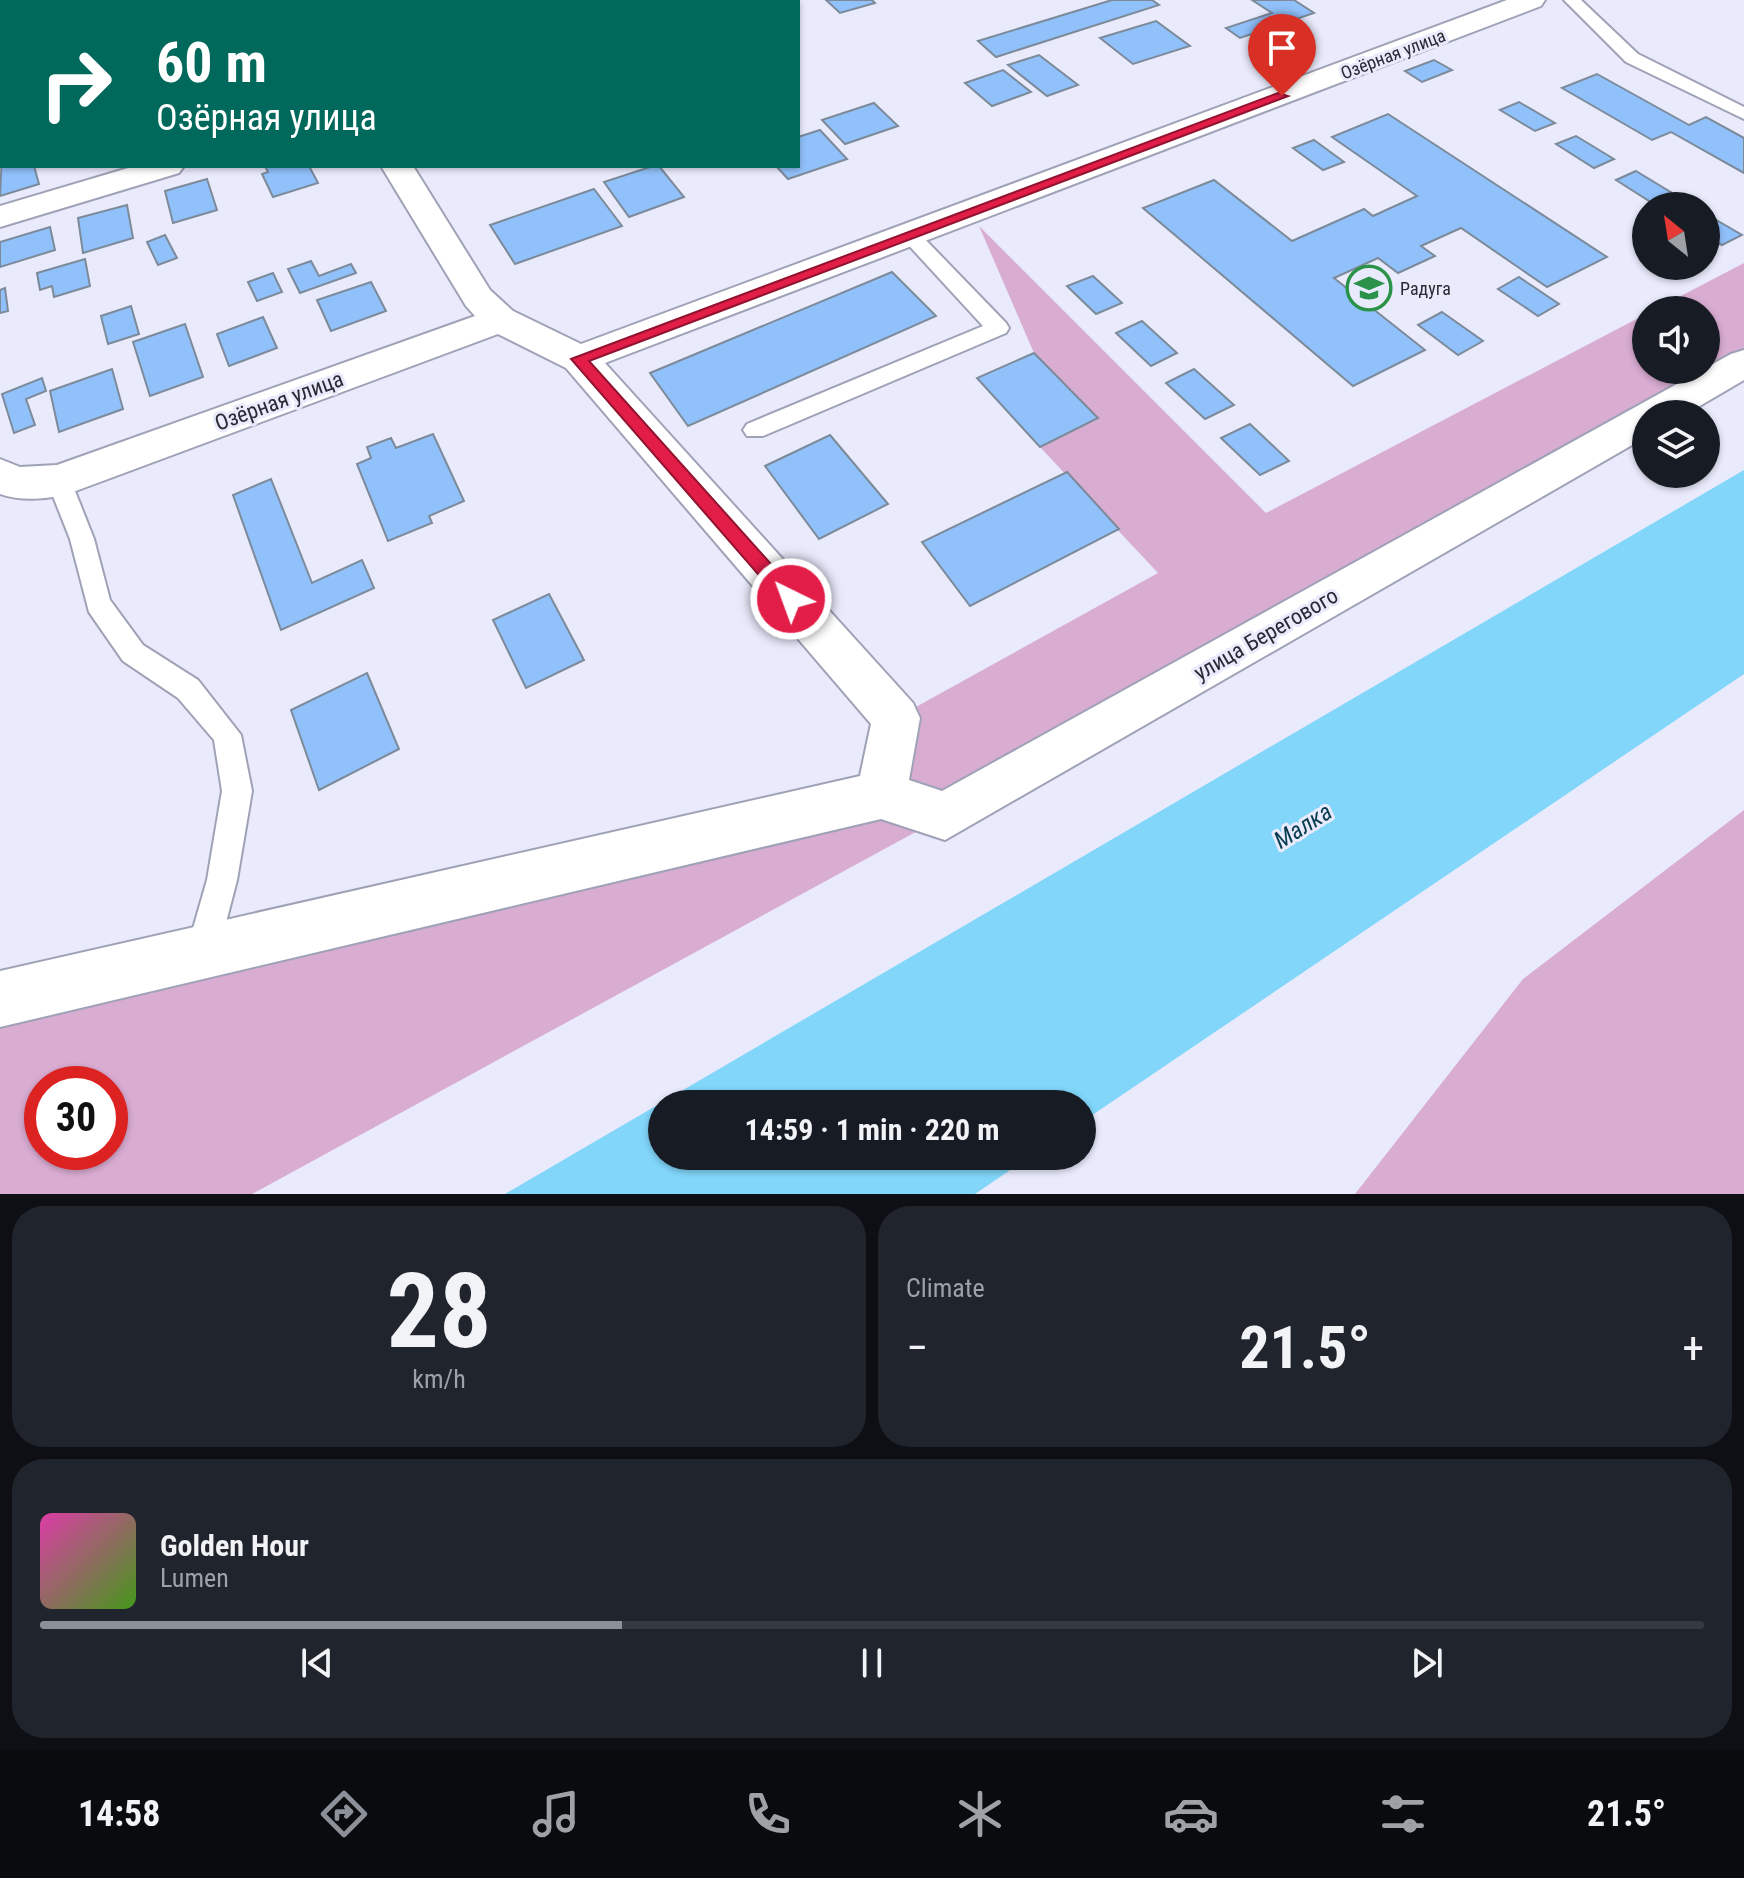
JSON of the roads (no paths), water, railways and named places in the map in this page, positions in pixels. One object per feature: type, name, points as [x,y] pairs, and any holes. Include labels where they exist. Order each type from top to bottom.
[{"type":"street","name":"Озёрная улица","points":[[579,359],[1528,2],[1565,0]]},
{"type":"street","points":[[0,217],[161,168]]},
{"type":"street","points":[[0,999],[881,795],[896,718],[579,359],[500,320],[478,298],[398,168]]},
{"type":"street","name":"Озёрная улица","points":[[0,475],[15,483],[59,481],[500,320]]},
{"type":"street","points":[[1679,400],[1744,363]]},
{"type":"street","name":"улица Берегового","points":[[881,795],[945,816],[1632,427]]},
{"type":"lane","points":[[1572,0],[1632,58],[1744,114]]},
{"type":"lane","points":[[755,430],[998,328],[910,235]]},
{"type":"lane","points":[[59,481],[82,539],[98,604],[133,653],[188,689],[227,735],[237,791],[222,880],[202,953]]},
{"type":"water","name":"Малка","points":[[1744,470],[1744,674],[1096,1113],[1096,1090],[683,1090],[1713,488],[1720,488],[1720,484]]},
{"type":"water","points":[[648,1110],[648,1170],[1010,1170],[975,1194],[505,1194]]},
{"type":"place","name":"Радуга","points":[[1369,288]]}]
